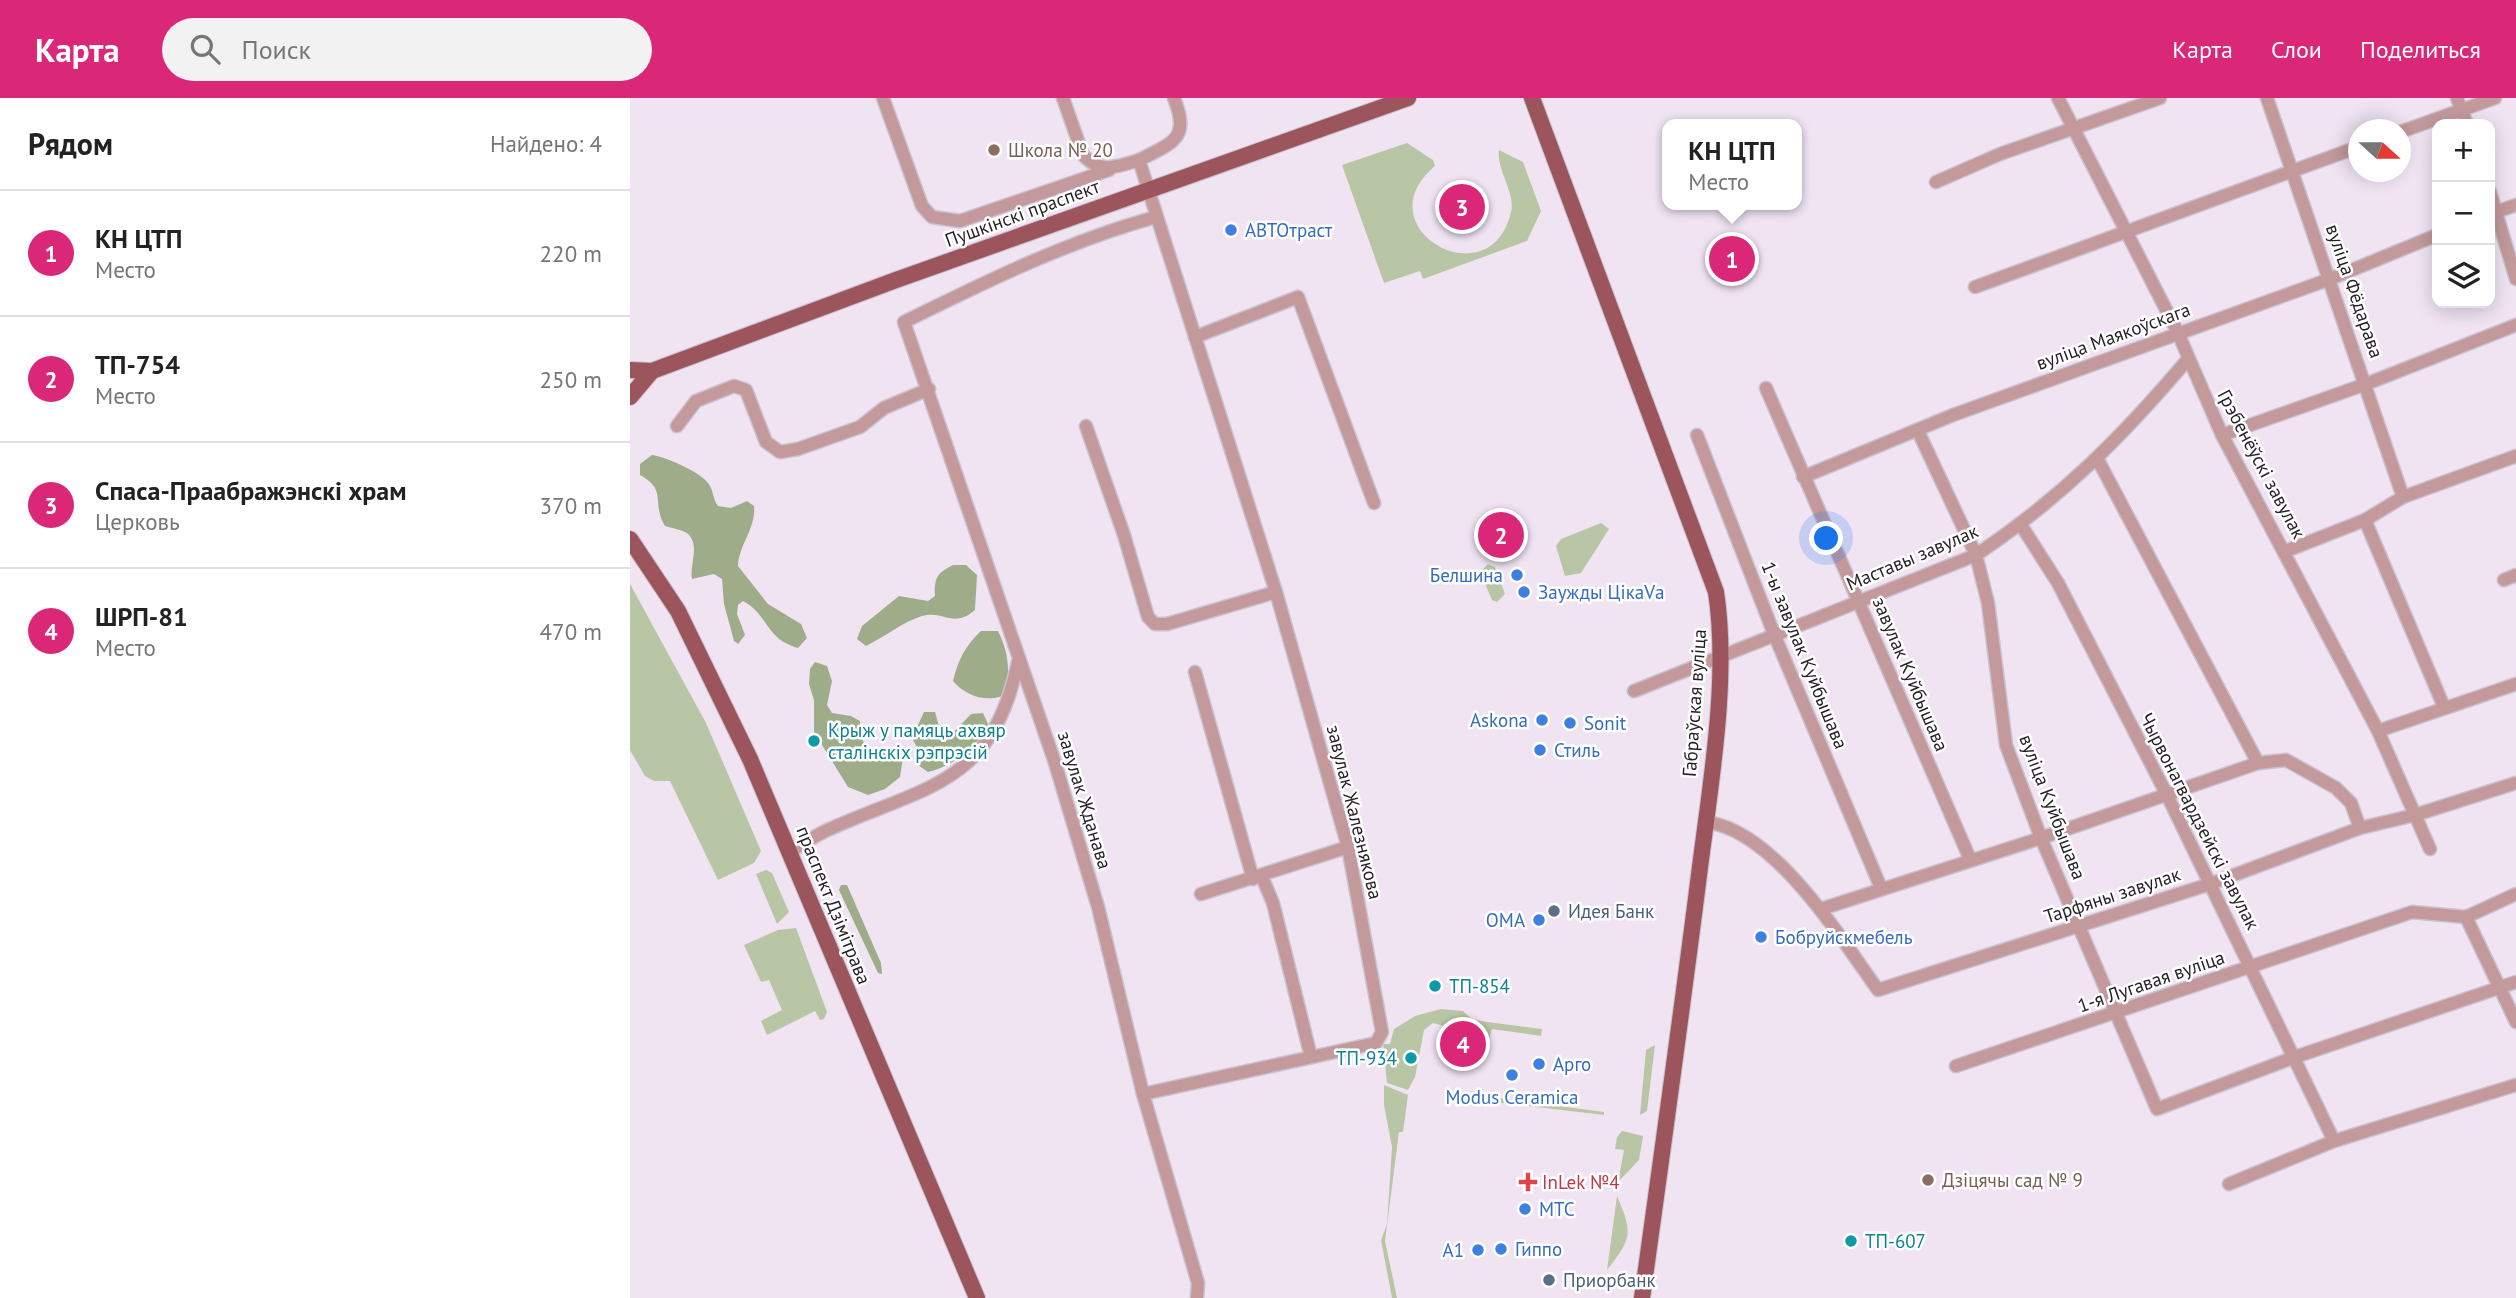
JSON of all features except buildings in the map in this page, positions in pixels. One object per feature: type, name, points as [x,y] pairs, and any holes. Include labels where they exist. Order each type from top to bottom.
[{"type":"main road","name":"Пушкінскі праспект","points":[[652,371],[1147,190],[1408,98]]},
{"type":"main road","name":"Габраўская вуліца","points":[[1532,98],[1716,592],[1721,656],[1706,822],[1642,1298]]},
{"type":"main road","points":[[630,370],[652,371]]},
{"type":"main road","points":[[630,397],[652,371]]},
{"type":"main road","name":"праспект Дзімітрава","points":[[630,539],[678,611],[709,669],[790,852],[977,1298]]},
{"type":"street","points":[[883,98],[922,206],[932,217],[960,221],[1139,160],[1174,139],[1182,131],[1183,120],[1174,98]]},
{"type":"street","points":[[1063,98],[1083,155],[1090,162],[1109,170]]},
{"type":"street","name":"Грэбенёўскі завулак","points":[[2058,98],[2178,333],[2222,435],[2286,551],[2378,730],[2430,849]]},
{"type":"street","points":[[1936,182],[2000,154],[2160,98]]},
{"type":"street","name":"вуліца Фёдарава","points":[[2267,98],[2403,497]]},
{"type":"street","points":[[2411,127],[2460,104],[2495,98]]},
{"type":"street","points":[[1976,287],[2125,230],[2348,151]]},
{"type":"street","name":"завулак Жалезнякова","points":[[1139,160],[1276,592],[1348,847],[1382,1032],[1376,1043],[1311,1057]]},
{"type":"street","points":[[2495,212],[2516,205]]},
{"type":"street","name":"завулак Жданава","points":[[1156,217],[1008,271],[904,322],[929,388],[1055,763],[1098,907],[1143,1094],[1198,1283],[1197,1298]]},
{"type":"street","points":[[2495,219],[2516,279]]},
{"type":"street","name":"вуліца Маякоўскага","points":[[1803,477],[1952,415],[2330,279],[2432,237]]},
{"type":"street","points":[[1195,337],[1298,297],[1374,503]]},
{"type":"street","points":[[2222,435],[2366,384],[2516,325]]},
{"type":"street","name":"Маставы завулак","points":[[1634,691],[1976,555],[2021,525],[2098,460],[2188,359]]},
{"type":"street","points":[[677,426],[696,401],[734,386],[746,390],[766,442],[780,452],[798,449],[860,428],[884,408],[929,388]]},
{"type":"street","name":"завулак Куйбышава","points":[[1766,388],[1970,859]]},
{"type":"street","points":[[1086,425],[1124,535],[1147,617],[1155,624],[1167,624],[1276,592]]},
{"type":"street","name":"вуліца Куйбышава","points":[[1918,431],[1976,555],[1988,603],[2006,745],[2041,838],[2157,1109],[2295,1057]]},
{"type":"street","name":"1-ы завулак Куйбышава","points":[[1697,435],[1774,634],[1881,888]]},
{"type":"street","points":[[2286,551],[2364,520],[2403,497],[2516,456]]},
{"type":"street","points":[[2098,460],[2258,763]]},
{"type":"street","points":[[2364,520],[2444,707]]},
{"type":"street","name":"Чырвонагвардзейскі завулак","points":[[2021,525],[2058,583],[2167,795],[2334,1141]]},
{"type":"street","points":[[790,852],[830,829],[929,790],[956,773],[975,754],[998,723],[1011,693],[1019,661]]},
{"type":"street","points":[[1143,1094],[1311,1057],[1273,903],[1258,878],[1195,673]]},
{"type":"street","points":[[2378,730],[2516,684]]},
{"type":"street","points":[[1706,822],[1731,827],[1755,840],[1821,909],[2041,838],[2258,763],[2286,760],[2336,788],[2351,803],[2360,828]]},
{"type":"street","name":"Тарфяны завулак","points":[[1821,909],[1878,990],[2210,884],[2360,828],[2415,815],[2516,783]]},
{"type":"street","points":[[1201,894],[1258,878],[1348,847]]},
{"type":"street","name":"1-я Лугавая вуліца","points":[[1956,1066],[2412,912],[2466,917],[2516,894]]},
{"type":"street","points":[[2466,917],[2516,1022]]},
{"type":"street","points":[[2295,1057],[2516,982]]},
{"type":"street","points":[[2229,1184],[2334,1141],[2516,1085]]},
{"type":"green space","points":[[1407,143],[1433,160],[1435,166],[1416,189],[1413,212],[1421,231],[1438,246],[1459,253],[1480,251],[1499,238],[1512,205],[1500,165],[1499,150],[1523,162],[1541,211],[1527,241],[1423,279],[1420,271],[1384,283],[1342,165]]},
{"type":"green space","points":[[652,455],[675,462],[700,476],[710,486],[718,506],[731,508],[747,501],[754,506],[752,522],[738,566],[768,604],[801,624],[807,638],[798,648],[779,639],[758,613],[743,601],[738,605],[737,614],[745,635],[738,644],[734,641],[724,604],[722,579],[714,574],[692,579],[694,549],[691,538],[685,532],[665,526],[659,510],[657,492],[649,481],[640,475],[640,464]]},
{"type":"green space","points":[[1601,523],[1609,529],[1581,573],[1565,576],[1556,546],[1561,539]]},
{"type":"green space","points":[[1488,564],[1495,567],[1505,594],[1497,602],[1492,600],[1480,572]]},
{"type":"green space","points":[[953,565],[966,565],[977,575],[975,610],[954,619],[936,615],[922,616],[866,646],[857,639],[862,626],[899,596],[928,601],[935,596],[938,577]]},
{"type":"green space","points":[[630,584],[706,723],[761,851],[754,863],[718,880],[670,781],[654,781],[645,776],[630,750]]},
{"type":"green space","points":[[981,631],[998,631],[1008,663],[1006,688],[1003,696],[996,698],[976,696],[964,691],[953,681],[963,654]]},
{"type":"green space","points":[[815,662],[827,666],[832,681],[827,705],[832,713],[851,716],[860,721],[860,735],[866,747],[880,751],[894,748],[903,758],[900,777],[885,789],[868,795],[848,787],[814,732],[814,700],[809,684],[810,669]]},
{"type":"green space","points":[[924,712],[935,712],[942,737],[949,737],[971,714],[983,713],[988,724],[972,748],[946,765],[928,772],[918,765],[919,751],[912,738]]},
{"type":"green space","points":[[766,870],[772,873],[789,912],[777,924],[756,874]]},
{"type":"green space","points":[[841,885],[847,885],[881,963],[882,974],[878,973],[839,890]]},
{"type":"green space","points":[[796,928],[827,1012],[824,1019],[820,1020],[815,1011],[767,1035],[761,1021],[782,1010],[769,980],[761,982],[744,945],[778,930]]},
{"type":"green space","points":[[1441,1009],[1463,1011],[1473,1020],[1542,1029],[1541,1036],[1492,1029],[1489,1040],[1459,1037],[1455,1056],[1452,1055],[1454,1029],[1433,1023],[1424,1030],[1415,1077],[1408,1090],[1387,1083],[1383,1044],[1390,1044],[1394,1029],[1415,1016]]},
{"type":"green space","points":[[1655,1045],[1647,1111],[1640,1115],[1646,1050]]},
{"type":"green space","points":[[1384,1085],[1408,1095],[1403,1132],[1399,1132],[1385,1241],[1397,1298],[1392,1298],[1381,1240],[1387,1224],[1392,1147],[1384,1105]]},
{"type":"green space","points":[[1483,1096],[1604,1112],[1604,1115],[1485,1101],[1481,1099]]},
{"type":"green space","points":[[1622,1131],[1643,1136],[1639,1160],[1618,1182],[1624,1150],[1615,1149],[1617,1137]]},
{"type":"green space","points":[[1617,1196],[1626,1219],[1627,1235],[1621,1250],[1607,1270]]},
{"type":"place","name":"Школа № 20","points":[[994,150]]},
{"type":"place","name":"Спаса-Праабражэнскі храм","points":[[1462,207]]},
{"type":"place","name":"АВТОтраст","points":[[1231,230]]},
{"type":"place","name":"КН ЦТП","points":[[1732,259]]},
{"type":"place","name":"ТП-754","points":[[1501,535]]},
{"type":"place","name":"Белшина","points":[[1517,575]]},
{"type":"place","name":"Заужды ЦікаVа","points":[[1524,592]]},
{"type":"place","name":"Askona","points":[[1542,720]]},
{"type":"place","name":"Sonit","points":[[1570,723]]},
{"type":"place","name":"Крыж у памяць ахвяр сталінскіх рэпрэсій","points":[[814,741]]},
{"type":"place","name":"Стиль","points":[[1540,750]]},
{"type":"place","name":"Идея Банк","points":[[1554,911]]},
{"type":"place","name":"ОМА","points":[[1539,920]]},
{"type":"place","name":"Бобруйскмебель","points":[[1761,937]]},
{"type":"place","name":"ТП-854","points":[[1435,986]]},
{"type":"place","name":"ШРП-81","points":[[1463,1044]]},
{"type":"place","name":"ТП-934","points":[[1411,1058]]},
{"type":"place","name":"Арго","points":[[1539,1064]]},
{"type":"place","name":"Modus Ceramica","points":[[1512,1075]]},
{"type":"place","name":"Дзіцячы сад № 9","points":[[1928,1180]]},
{"type":"place","name":"InLek №4","points":[[1528,1182]]},
{"type":"place","name":"МТС","points":[[1525,1209]]},
{"type":"place","name":"ТП-607","points":[[1851,1241]]},
{"type":"place","name":"Гиппо","points":[[1501,1249]]},
{"type":"place","name":"A1","points":[[1478,1250]]},
{"type":"place","name":"Приорбанк","points":[[1549,1280]]}]
